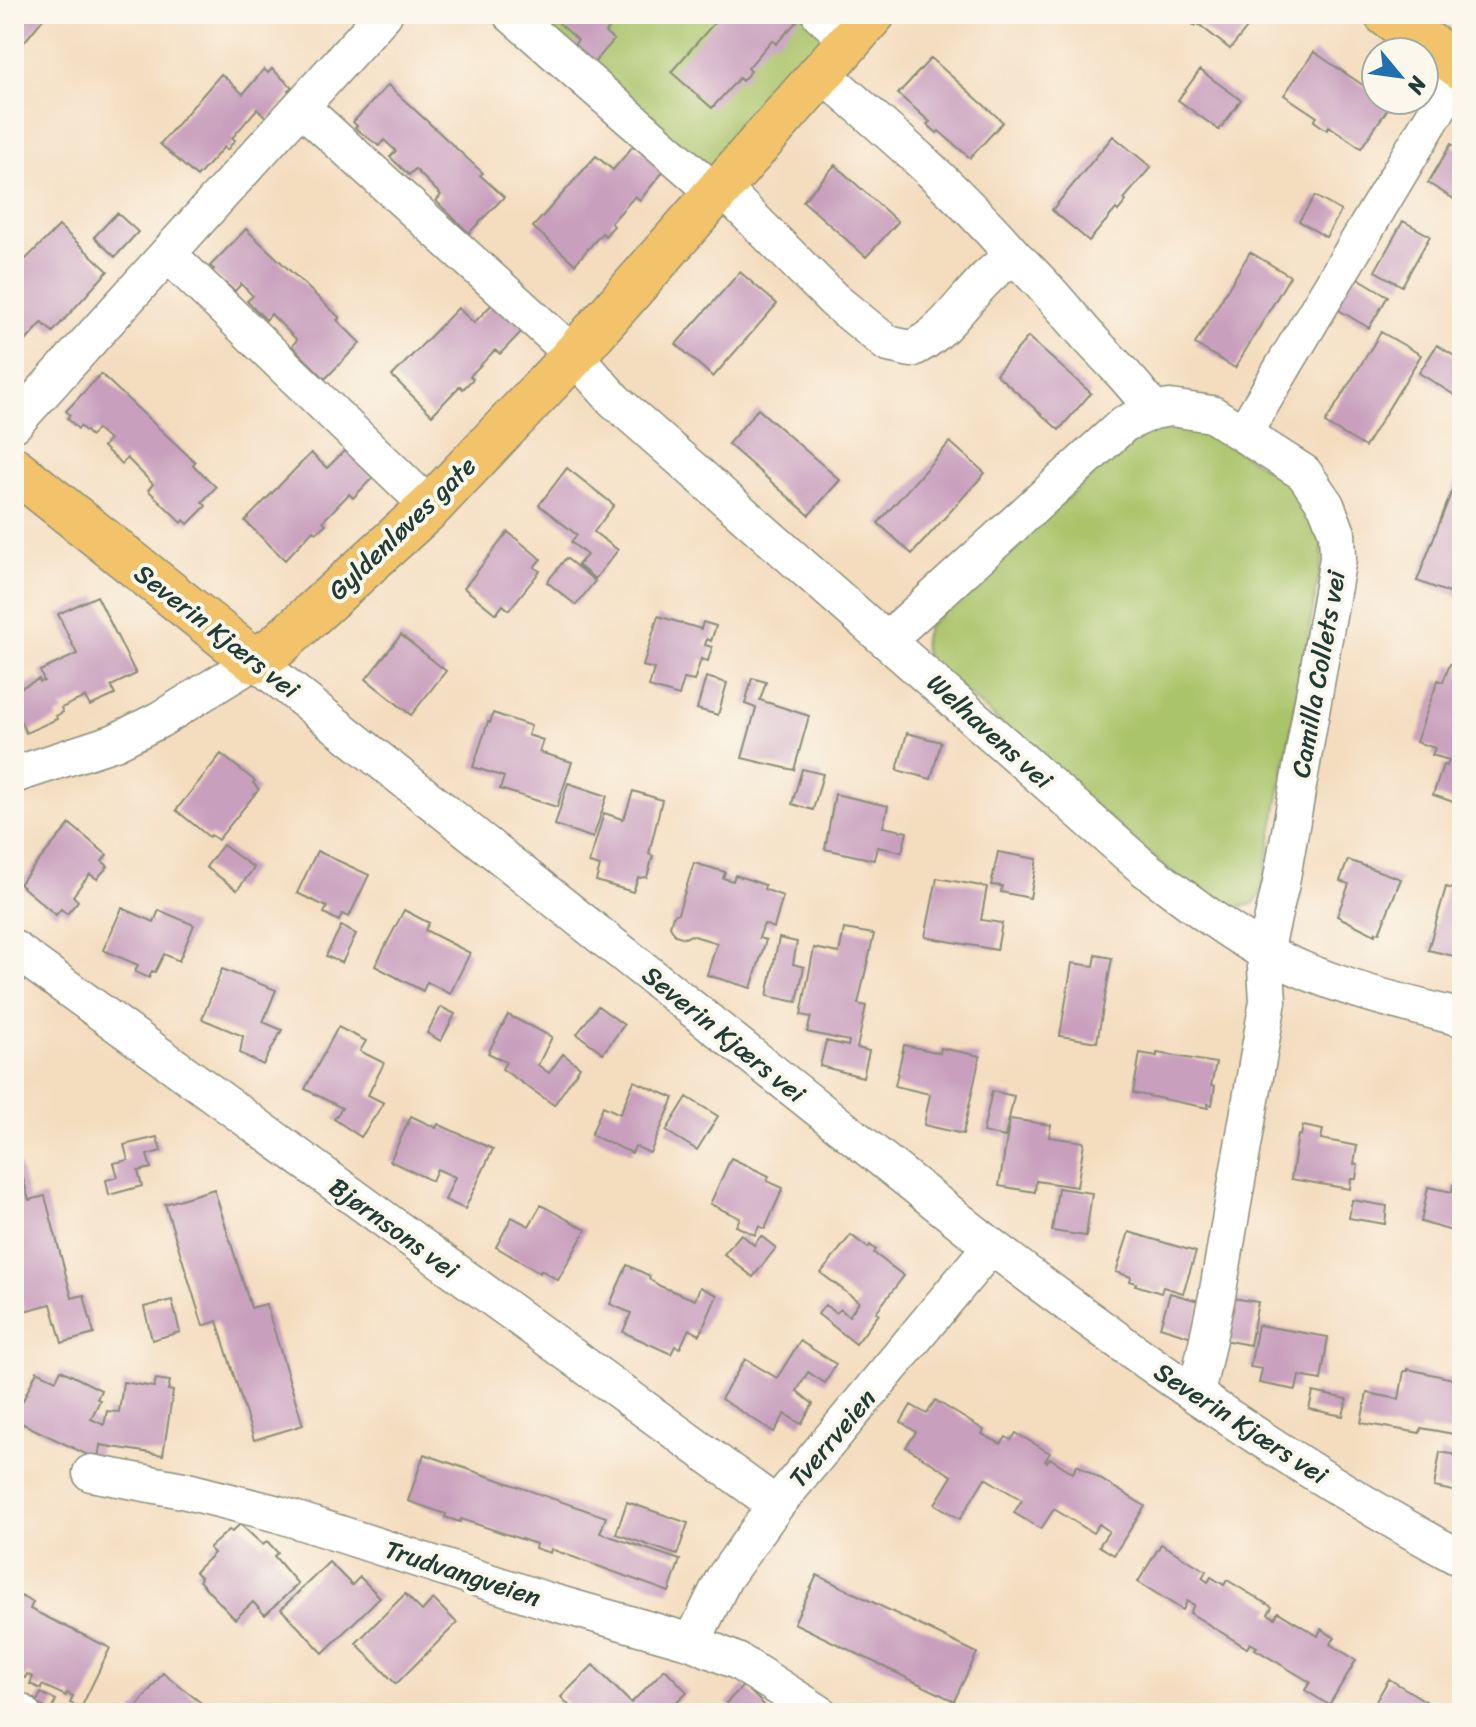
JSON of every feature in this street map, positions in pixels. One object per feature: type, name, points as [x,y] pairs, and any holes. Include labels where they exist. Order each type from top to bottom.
[{"type":"main road","points":[[1386,14],[1462,68]]},
{"type":"main road","name":"Gyldenløves gate","points":[[255,661],[277,646],[430,507],[574,355],[722,188],[841,35]]},
{"type":"main road","name":"Severin Kjærs vei","points":[[14,469],[255,661]]},
{"type":"street","points":[[14,424],[384,14]]},
{"type":"street","points":[[511,14],[702,181],[722,188],[834,300],[888,344],[911,349],[919,345],[999,265],[1015,257]]},
{"type":"street","name":"Gyldenløves gate","points":[[841,35],[939,175],[974,209],[1015,257],[1050,289],[1084,332],[1136,386],[1153,411]]},
{"type":"street","points":[[1243,434],[1462,68]]},
{"type":"street","name":"Welhavens vei","points":[[302,108],[574,355],[614,400],[1144,868],[1265,952],[1330,980],[1462,1018]]},
{"type":"street","points":[[169,255],[430,507]]},
{"type":"street","name":"Camilla Collets vei","points":[[887,640],[1124,424],[1153,411],[1170,408],[1212,414],[1304,473],[1326,505],[1337,533],[1338,558],[1281,883],[1265,952],[1268,1001],[1217,1296],[1196,1395]]},
{"type":"street","name":"Gyldenløves gate","points":[[14,775],[115,742],[159,720],[255,661]]},
{"type":"street","name":"Severin Kjærs vei","points":[[255,661],[1096,1326],[1196,1395],[1398,1524],[1462,1559]]},
{"type":"street","name":"Bjørnsons vei","points":[[14,949],[776,1505]]},
{"type":"street","name":"Tverrveien","points":[[692,1642],[724,1578],[776,1505],[991,1246]]},
{"type":"street","name":"Trudvangveien","points":[[91,1473],[183,1490],[278,1514],[545,1600],[692,1642],[739,1662],[819,1713]]},
{"type":"street","points":[[14,1709],[22,1713]]},
{"type":"green space","points":[[513,14],[819,14],[850,41],[722,188]]},
{"type":"green space","points":[[1173,423],[1202,428],[1297,489],[1313,510],[1322,537],[1322,559],[1261,894],[1253,904],[1231,909],[1218,905],[1173,874],[926,658],[924,650],[928,626],[1131,440],[1154,428]]},
{"type":"building","points":[[14,14],[47,14],[21,46],[14,40]]},
{"type":"building","points":[[538,14],[617,14],[620,17],[605,33],[614,40],[593,64],[572,47],[578,40],[551,16],[546,21]]},
{"type":"building","points":[[722,14],[798,14],[801,17],[776,44],[772,40],[748,68],[751,71],[742,81],[739,78],[712,108],[671,72]]},
{"type":"building","points":[[1186,14],[1258,14],[1230,49],[1197,23],[1195,26]]},
{"type":"building","points":[[1314,52],[1360,83],[1360,116],[1383,116],[1361,148],[1329,126],[1327,130],[1314,121],[1317,117],[1284,95]]},
{"type":"building","points":[[931,58],[1003,122],[970,158],[939,131],[937,133],[927,124],[930,122],[898,94]]},
{"type":"building","points":[[264,69],[268,73],[272,69],[292,87],[288,90],[291,93],[268,119],[257,109],[232,138],[235,140],[227,150],[224,147],[197,177],[160,144],[221,74],[243,94]]},
{"type":"building","points":[[1200,70],[1241,100],[1219,130],[1178,100]]},
{"type":"building","points":[[388,85],[483,173],[480,175],[504,197],[469,233],[436,201],[441,195],[415,169],[409,175],[390,157],[396,151],[384,140],[379,146],[355,128],[357,126],[353,122]]},
{"type":"building","points":[[1113,136],[1151,167],[1124,199],[1126,201],[1118,211],[1116,209],[1089,241],[1052,210]]},
{"type":"building","points":[[1451,144],[1462,151],[1462,204],[1428,183]]},
{"type":"building","points":[[633,146],[641,152],[644,148],[665,167],[663,172],[640,200],[635,196],[611,223],[614,226],[605,236],[602,233],[575,264],[533,227],[596,156],[613,170]]},
{"type":"building","points":[[835,165],[898,222],[866,257],[803,201]]},
{"type":"building","points":[[1315,196],[1341,211],[1326,237],[1299,221]]},
{"type":"building","points":[[117,213],[138,232],[115,257],[94,237]]},
{"type":"building","points":[[1403,221],[1430,236],[1402,286],[1375,271]]},
{"type":"building","points":[[59,226],[108,271],[53,332],[42,323],[24,343],[14,334],[14,271]]},
{"type":"building","points":[[246,229],[340,318],[337,320],[360,343],[325,379],[292,346],[297,340],[271,314],[266,320],[247,301],[253,296],[241,284],[235,291],[211,272],[214,269],[210,266]]},
{"type":"building","points":[[1250,252],[1290,276],[1235,368],[1195,344]]},
{"type":"building","points":[[740,272],[777,304],[713,377],[676,344]]},
{"type":"building","points":[[1351,274],[1388,296],[1369,328],[1332,306]]},
{"type":"building","points":[[496,300],[525,328],[500,354],[495,350],[470,376],[473,379],[463,389],[460,386],[432,415],[392,376],[458,308],[474,323]]},
{"type":"building","points":[[1381,332],[1421,355],[1365,447],[1325,423]]},
{"type":"building","points":[[1028,337],[1091,393],[1059,430],[996,374]]},
{"type":"building","points":[[1437,345],[1462,361],[1462,387],[1456,396],[1419,373]]},
{"type":"building","points":[[101,374],[195,462],[193,465],[216,487],[202,502],[206,506],[188,524],[184,520],[182,523],[148,490],[153,484],[127,458],[122,464],[103,447],[109,440],[97,429],[91,436],[67,418],[70,415],[66,411]]},
{"type":"building","points":[[758,409],[840,480],[809,515],[728,444]]},
{"type":"building","points":[[950,442],[985,473],[912,554],[878,523]]},
{"type":"building","points":[[350,445],[378,472],[353,498],[349,494],[323,521],[326,524],[316,533],[313,530],[285,560],[245,521],[311,453],[327,468]]},
{"type":"building","points":[[567,468],[614,505],[594,532],[618,550],[595,579],[578,565],[587,555],[571,542],[577,535],[539,505]]},
{"type":"building","points":[[1456,480],[1462,483],[1460,597],[1417,581]]},
{"type":"building","points":[[508,532],[541,559],[534,567],[540,571],[509,610],[503,605],[496,614],[464,588]]},
{"type":"building","points":[[566,558],[595,581],[576,605],[547,582]]},
{"type":"building","points":[[97,596],[136,674],[111,686],[115,695],[90,706],[85,697],[61,708],[63,712],[56,716],[57,719],[26,733],[14,708],[14,691],[39,679],[40,682],[44,681],[40,671],[77,654],[58,614]]},
{"type":"building","points":[[658,616],[701,629],[703,622],[716,626],[711,641],[707,639],[705,645],[712,647],[708,661],[701,659],[694,681],[684,679],[679,696],[649,687],[654,669],[643,666]]},
{"type":"building","points":[[401,635],[446,671],[411,715],[366,679]]},
{"type":"building","points":[[1450,664],[1462,668],[1462,805],[1433,795],[1443,765],[1447,766],[1449,760],[1432,755],[1435,748],[1416,742],[1438,680],[1443,682]]},
{"type":"building","points":[[706,677],[727,683],[718,715],[697,709]]},
{"type":"building","points":[[752,678],[766,682],[760,700],[809,716],[794,770],[742,758],[756,708],[745,704]]},
{"type":"building","points":[[493,713],[531,726],[528,735],[543,740],[539,752],[572,762],[557,807],[500,789],[504,777],[473,767]]},
{"type":"building","points":[[907,733],[941,742],[931,779],[897,770]]},
{"type":"building","points":[[221,754],[255,781],[253,783],[259,789],[218,840],[211,835],[209,837],[176,810]]},
{"type":"building","points":[[802,769],[823,774],[813,810],[792,804]]},
{"type":"building","points":[[568,783],[607,796],[593,838],[555,825]]},
{"type":"building","points":[[633,791],[662,800],[649,854],[653,856],[647,877],[638,878],[633,892],[596,881],[600,866],[589,863],[604,813],[622,819]]},
{"type":"building","points":[[835,794],[888,806],[883,827],[907,832],[902,852],[877,847],[874,860],[825,849]]},
{"type":"building","points":[[70,824],[107,855],[102,861],[108,866],[97,879],[90,874],[73,896],[78,901],[67,914],[61,909],[56,915],[19,884]]},
{"type":"building","points":[[223,845],[254,868],[237,890],[206,867]]},
{"type":"building","points":[[317,851],[369,875],[349,917],[342,914],[339,921],[324,913],[327,907],[297,893]]},
{"type":"building","points":[[998,852],[1037,859],[1030,898],[1001,892],[1002,886],[991,885]]},
{"type":"building","points":[[1348,860],[1401,879],[1379,933],[1375,935],[1337,916],[1349,884],[1340,881]]},
{"type":"building","points":[[694,863],[725,872],[723,878],[733,881],[735,875],[765,885],[764,889],[783,896],[774,928],[764,924],[759,938],[766,940],[751,988],[707,975],[717,943],[691,935],[685,938],[675,935],[670,926],[673,916],[678,913]]},
{"type":"building","points":[[937,878],[987,887],[981,920],[1002,923],[997,950],[925,937]]},
{"type":"building","points":[[1446,887],[1462,892],[1462,958],[1428,950]]},
{"type":"building","points":[[122,908],[154,922],[159,910],[194,925],[179,961],[164,954],[149,978],[135,972],[138,965],[103,950]]},
{"type":"building","points":[[404,910],[429,923],[425,930],[470,953],[450,994],[427,982],[423,991],[375,966]]},
{"type":"building","points":[[341,926],[356,934],[342,963],[326,956]]},
{"type":"building","points":[[844,929],[874,934],[858,1004],[866,1006],[857,1048],[869,1051],[863,1077],[820,1066],[826,1041],[848,1046],[849,1041],[807,1032],[811,1017],[801,1015],[814,948],[839,953]]},
{"type":"building","points":[[779,938],[797,942],[793,964],[804,967],[797,1002],[767,996]]},
{"type":"building","points":[[1096,955],[1112,958],[1097,1042],[1060,1036],[1072,963],[1094,966]]},
{"type":"building","points":[[222,969],[276,990],[263,1022],[282,1030],[263,1065],[240,1053],[243,1036],[202,1019]]},
{"type":"building","points":[[598,1006],[624,1025],[603,1053],[577,1034]]},
{"type":"building","points":[[441,1007],[455,1014],[441,1041],[427,1033]]},
{"type":"building","points":[[508,1015],[552,1037],[538,1065],[549,1073],[563,1054],[580,1067],[554,1105],[502,1069],[506,1062],[488,1053]]},
{"type":"building","points":[[338,1027],[366,1041],[360,1051],[384,1063],[368,1095],[384,1103],[361,1137],[334,1119],[342,1108],[305,1089]]},
{"type":"building","points":[[904,1045],[940,1053],[941,1048],[980,1056],[963,1134],[924,1125],[930,1094],[895,1086]]},
{"type":"building","points":[[1140,1053],[1216,1063],[1211,1085],[1215,1086],[1212,1105],[1208,1104],[1208,1108],[1133,1093]]},
{"type":"building","points":[[634,1081],[674,1098],[650,1153],[635,1146],[632,1153],[591,1135],[603,1106],[620,1114]]},
{"type":"building","points":[[992,1091],[1014,1096],[1005,1137],[983,1132]]},
{"type":"building","points":[[687,1097],[718,1116],[697,1150],[666,1131]]},
{"type":"building","points":[[411,1116],[436,1128],[438,1124],[493,1149],[465,1209],[445,1200],[455,1177],[437,1169],[432,1181],[390,1161]]},
{"type":"building","points":[[1010,1119],[1051,1125],[1049,1137],[1084,1142],[1077,1187],[1036,1181],[1035,1192],[999,1186]]},
{"type":"building","points":[[1303,1126],[1323,1130],[1321,1139],[1357,1146],[1354,1164],[1358,1165],[1356,1179],[1351,1179],[1350,1189],[1291,1179],[1298,1135],[1301,1136]]},
{"type":"building","points":[[157,1137],[161,1151],[147,1155],[151,1168],[138,1171],[142,1186],[109,1195],[106,1180],[118,1177],[114,1163],[128,1160],[124,1145]]},
{"type":"building","points":[[14,1146],[29,1200],[45,1196],[72,1298],[84,1295],[94,1334],[62,1343],[51,1304],[24,1311],[14,1278]]},
{"type":"building","points":[[731,1158],[769,1176],[767,1181],[783,1188],[765,1229],[759,1226],[755,1235],[736,1226],[740,1218],[710,1204]]},
{"type":"building","points":[[1453,1185],[1462,1186],[1462,1234],[1421,1222],[1428,1187],[1452,1192]]},
{"type":"building","points":[[1058,1188],[1092,1193],[1086,1236],[1052,1231]]},
{"type":"building","points":[[214,1189],[251,1308],[266,1304],[303,1425],[254,1440],[217,1321],[203,1326],[165,1204]]},
{"type":"building","points":[[1352,1200],[1387,1206],[1385,1224],[1349,1218]]},
{"type":"building","points":[[541,1205],[586,1230],[558,1280],[496,1247],[512,1217],[529,1226]]},
{"type":"building","points":[[1129,1232],[1196,1252],[1183,1293],[1163,1287],[1161,1293],[1135,1285],[1130,1281],[1131,1277],[1116,1272]]},
{"type":"building","points":[[741,1234],[754,1245],[761,1236],[776,1248],[753,1277],[724,1254]]},
{"type":"building","points":[[851,1235],[868,1248],[870,1245],[876,1250],[874,1253],[904,1276],[856,1344],[818,1314],[825,1305],[836,1313],[840,1309],[849,1316],[859,1302],[821,1273]]},
{"type":"building","points":[[627,1265],[650,1276],[649,1279],[660,1286],[695,1300],[700,1287],[717,1295],[700,1335],[689,1329],[680,1348],[675,1346],[671,1354],[623,1332],[631,1313],[610,1304]]},
{"type":"building","points":[[1170,1293],[1202,1302],[1192,1337],[1160,1327]]},
{"type":"building","points":[[1232,1298],[1258,1302],[1250,1345],[1223,1340]]},
{"type":"building","points":[[172,1300],[180,1332],[152,1340],[144,1307]]},
{"type":"building","points":[[1258,1325],[1328,1337],[1321,1380],[1299,1376],[1296,1390],[1259,1383],[1262,1369],[1250,1367]]},
{"type":"building","points":[[800,1341],[836,1364],[825,1383],[808,1372],[797,1391],[813,1404],[801,1424],[785,1414],[774,1432],[721,1399],[745,1359],[777,1378]]},
{"type":"building","points":[[1408,1369],[1462,1381],[1459,1435],[1421,1428],[1420,1433],[1361,1423],[1367,1393],[1399,1399],[1404,1371]]},
{"type":"building","points":[[61,1370],[101,1390],[91,1419],[104,1425],[107,1411],[119,1412],[123,1382],[154,1387],[156,1379],[170,1381],[168,1390],[173,1391],[163,1455],[100,1445],[98,1460],[17,1421],[20,1414],[17,1413],[37,1371],[56,1380]]},
{"type":"building","points":[[1313,1392],[1347,1399],[1343,1416],[1309,1409]]},
{"type":"building","points":[[935,1400],[1001,1444],[1006,1437],[1011,1440],[1016,1433],[1050,1453],[1045,1461],[1050,1458],[1073,1473],[1077,1465],[1145,1506],[1114,1555],[1099,1546],[1109,1531],[1099,1524],[1093,1533],[1054,1509],[1041,1529],[1014,1513],[1022,1500],[985,1478],[960,1519],[935,1504],[952,1476],[906,1447],[916,1432],[901,1422],[911,1405],[927,1414]]},
{"type":"building","points":[[1440,1452],[1462,1456],[1462,1493],[1434,1487]]},
{"type":"building","points":[[424,1454],[606,1517],[600,1533],[680,1560],[669,1592],[551,1549],[550,1553],[535,1548],[536,1544],[461,1519],[460,1522],[445,1517],[446,1514],[408,1501]]},
{"type":"building","points":[[627,1502],[688,1523],[677,1555],[616,1534]]},
{"type":"building","points":[[240,1524],[263,1545],[267,1541],[278,1553],[274,1556],[298,1584],[265,1615],[253,1602],[235,1619],[199,1581],[201,1578],[195,1572],[214,1553],[209,1548]]},
{"type":"building","points":[[1161,1544],[1206,1571],[1202,1578],[1208,1582],[1211,1577],[1224,1585],[1227,1580],[1272,1607],[1268,1614],[1275,1618],[1278,1612],[1318,1636],[1321,1629],[1335,1638],[1330,1644],[1356,1660],[1329,1705],[1305,1690],[1310,1682],[1255,1649],[1257,1647],[1250,1643],[1247,1648],[1190,1613],[1194,1605],[1187,1601],[1183,1610],[1138,1582]]},
{"type":"building","points":[[329,1562],[352,1585],[360,1577],[380,1597],[323,1653],[281,1609]]},
{"type":"building","points":[[817,1575],[977,1653],[954,1701],[794,1623]]},
{"type":"building","points":[[14,1593],[33,1602],[30,1609],[110,1648],[81,1708],[70,1703],[73,1696],[42,1685],[41,1689],[30,1684],[33,1677],[27,1674],[25,1678],[14,1672]]},
{"type":"building","points":[[405,1594],[422,1611],[433,1599],[457,1623],[396,1684],[356,1643]]},
{"type":"building","points":[[593,1665],[631,1703],[665,1669],[687,1692],[665,1713],[576,1713],[561,1697]]},
{"type":"building","points":[[163,1673],[214,1713],[132,1713]]},
{"type":"building","points":[[1389,1679],[1434,1706],[1446,1713],[1369,1713]]},
{"type":"building","points":[[744,1685],[768,1709],[763,1713],[736,1713],[726,1703]]},
{"type":"building","points":[[41,1693],[56,1700],[51,1711],[36,1703]]}]
